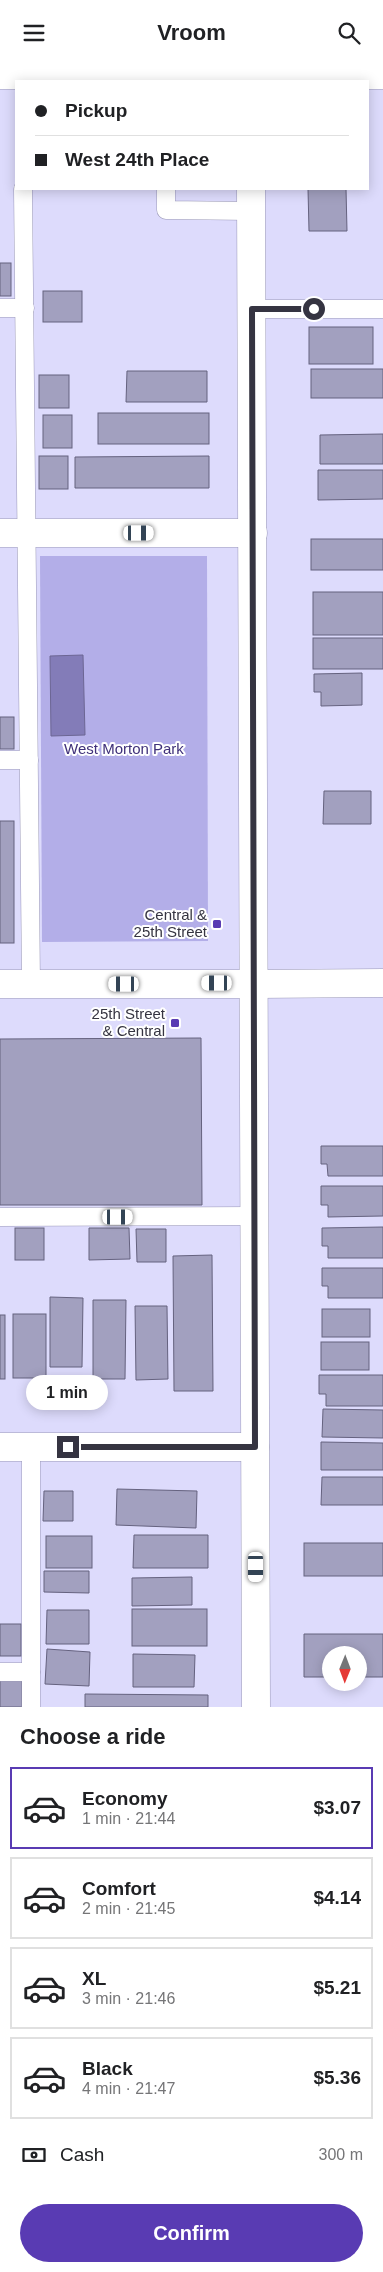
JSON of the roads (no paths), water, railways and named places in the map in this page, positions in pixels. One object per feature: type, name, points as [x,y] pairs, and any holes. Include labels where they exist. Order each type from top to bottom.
[{"type":"street","points":[[14,77],[165,78],[251,72],[383,75]]},
{"type":"street","points":[[251,200],[256,1707]]},
{"type":"street","points":[[13,533],[253,533]]},
{"type":"street","points":[[0,984],[383,983]]},
{"type":"street","points":[[0,1447],[255,1447]]},
{"type":"lane","points":[[23,190],[25,308],[13,533],[29,761],[31,984]]},
{"type":"lane","points":[[166,190],[166,210],[251,200]]},
{"type":"lane","points":[[0,308],[25,308]]},
{"type":"lane","points":[[252,309],[383,309]]},
{"type":"lane","points":[[0,761],[29,761]]},
{"type":"lane","points":[[0,1217],[255,1216]]},
{"type":"lane","points":[[31,1447],[31,1707]]},
{"type":"lane","points":[[0,1672],[31,1672]]},
{"type":"place","name":"Central & 25th Street","points":[[217,924]]},
{"type":"place","name":"25th Street & Central","points":[[175,1023]]},
{"type":"park label","name":"West Morton Park","points":[[124,749]]}]
